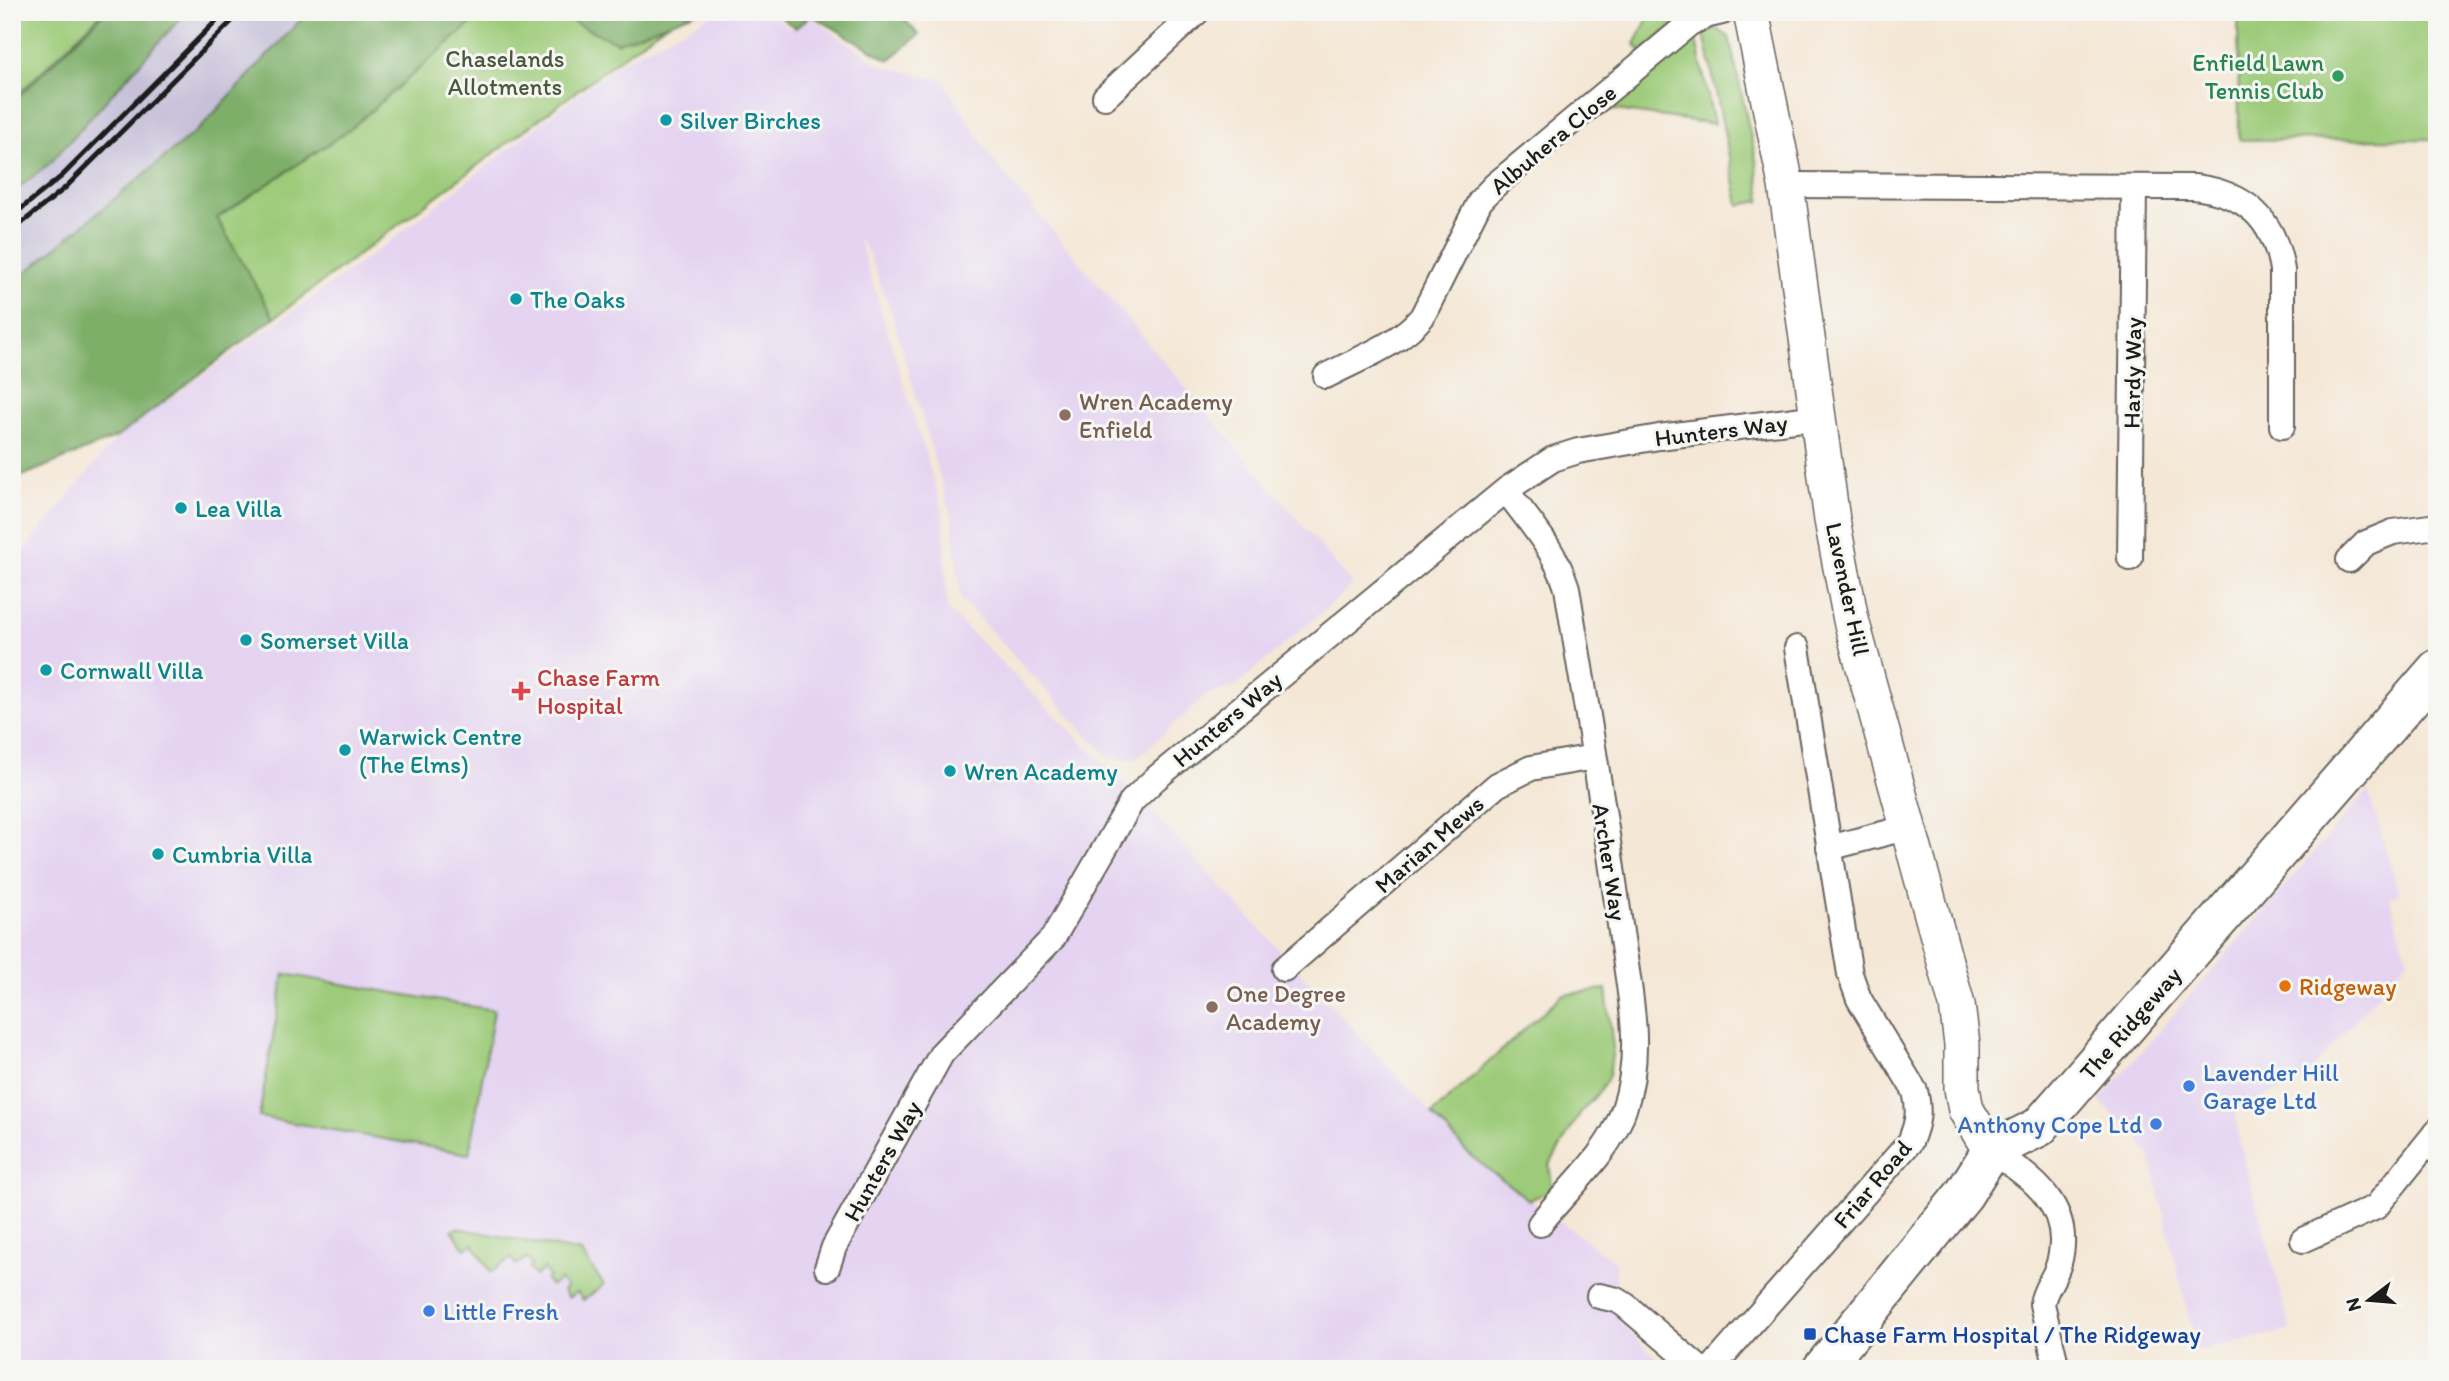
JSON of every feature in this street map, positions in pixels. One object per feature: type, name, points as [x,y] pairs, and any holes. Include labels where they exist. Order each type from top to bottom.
[{"type":"main road","name":"The Ridgeway","points":[[1991,1151],[2039,1127],[2437,669]]},
{"type":"main road","points":[[1822,1369],[1964,1194],[1991,1151]]},
{"type":"street","points":[[1105,97],[1197,12]]},
{"type":"street","name":"Albuhera Close","points":[[1326,376],[1402,335],[1422,317],[1480,201],[1494,186],[1690,23],[1722,12]]},
{"type":"street","name":"Lavender Hill","points":[[1751,12],[1786,185],[1832,520],[1851,620],[1957,1005],[1962,1044],[1962,1088],[1966,1110],[1991,1151]]},
{"type":"street","points":[[1786,185],[2215,189],[2237,198],[2255,212],[2270,229],[2279,249],[2283,270],[2282,426]]},
{"type":"street","name":"Hardy Way","points":[[2130,558],[2134,187]]},
{"type":"street","name":"Hunters Way","points":[[827,1268],[834,1247],[942,1054],[1053,938],[1132,801],[1182,756],[1506,490],[1553,459],[1578,451],[1647,439],[1819,417]]},
{"type":"street","name":"Archer Way","points":[[1506,490],[1550,548],[1561,567],[1567,588],[1613,877],[1636,1046],[1632,1080],[1624,1110],[1612,1135],[1597,1158],[1539,1224]]},
{"type":"street","points":[[2349,560],[2366,543],[2393,533],[2437,526]]},
{"type":"street","name":"Friar Road","points":[[1711,1369],[1910,1142],[1919,1122],[1915,1091],[1859,999],[1850,974],[1797,648]]},
{"type":"street","name":"Marian Mews","points":[[1284,969],[1497,785],[1531,768],[1594,757]]},
{"type":"street","points":[[1829,848],[1909,827]]},
{"type":"street","points":[[2303,1240],[2376,1207],[2437,1131]]},
{"type":"street","points":[[1991,1151],[2022,1171],[2046,1195],[2059,1216],[2062,1249],[2042,1304],[2057,1369]]},
{"type":"street","points":[[1599,1296],[1617,1300],[1625,1305],[1700,1369]]},
{"type":"shaded area","points":[[186,12],[308,12],[201,127],[12,284],[12,193],[49,164]]},
{"type":"shaded area","name":"Chase Farm Hospital","points":[[717,12],[765,12],[791,28],[812,18],[881,66],[943,80],[996,164],[1353,585],[1235,687],[1206,695],[1136,759],[1110,759],[961,599],[952,519],[891,311],[868,252],[858,237],[943,511],[947,609],[1134,793],[1471,1156],[1615,1262],[1619,1322],[1668,1369],[12,1369],[12,565],[117,437],[385,245],[619,63]]},
{"type":"shaded area","points":[[2368,790],[2399,894],[2390,897],[2408,960],[2301,1082],[2236,1109],[2237,1132],[2291,1330],[2197,1351],[2150,1156],[2134,1133],[2099,1101]]},
{"type":"green space","points":[[12,12],[103,12],[12,100]]},
{"type":"green space","points":[[105,12],[186,12],[49,164],[12,193],[12,103]]},
{"type":"green space","points":[[308,12],[484,12],[349,130],[217,218],[274,318],[117,437],[15,479],[12,476],[12,284],[201,127]]},
{"type":"green space","name":"Chaselands Allotments","points":[[484,12],[682,12],[274,318],[217,218],[349,130]]},
{"type":"green space","points":[[552,12],[697,12],[617,43]]},
{"type":"green space","points":[[773,12],[898,12],[919,35],[889,60],[811,15],[796,28]]},
{"type":"green space","points":[[1651,12],[1689,12],[1641,52],[1635,44]]},
{"type":"green space","name":"Enfield Lawn Tennis Club","points":[[2238,12],[2437,12],[2437,139],[2239,140]]},
{"type":"green space","points":[[1717,29],[1729,37],[1756,160],[1761,201],[1739,205],[1704,33]]},
{"type":"green space","points":[[1694,31],[1714,124],[1602,108]]},
{"type":"green space","points":[[284,974],[494,1010],[469,1154],[259,1117]]},
{"type":"green space","points":[[1606,989],[1613,1048],[1609,1076],[1600,1091],[1581,1112],[1549,1166],[1553,1190],[1529,1200],[1471,1156],[1432,1114],[1562,995]]},
{"type":"green space","points":[[458,1228],[581,1252],[604,1285],[583,1300],[577,1292],[568,1298],[563,1290],[566,1288],[560,1280],[551,1286],[546,1280],[549,1277],[544,1269],[535,1276],[529,1268],[532,1265],[527,1258],[516,1265],[511,1258],[491,1272],[473,1244],[465,1249],[452,1230]]},
{"type":"railway","points":[[12,216],[62,176],[225,12]]},
{"type":"railway","points":[[12,231],[65,188],[241,12]]},
{"type":"place","name":"Enfield Lawn Tennis Club","points":[[2338,76]]},
{"type":"place","name":"Silver Birches","points":[[666,120]]},
{"type":"place","name":"The Oaks","points":[[516,299]]},
{"type":"place","name":"Wren Academy Enfield","points":[[1065,415]]},
{"type":"place","name":"Lea Villa","points":[[181,508]]},
{"type":"place","name":"Somerset Villa","points":[[246,640]]},
{"type":"place","name":"Cornwall Villa","points":[[46,670]]},
{"type":"place","name":"Chase Farm Hospital","points":[[521,691]]},
{"type":"place","name":"Warwick Centre (The Elms)","points":[[345,750]]},
{"type":"place","name":"Wren Academy","points":[[950,771]]},
{"type":"place","name":"Cumbria Villa","points":[[158,854]]},
{"type":"place","name":"Ridgeway","points":[[2285,986]]},
{"type":"place","name":"One Degree Academy","points":[[1212,1007]]},
{"type":"place","name":"Lavender Hill Garage Ltd","points":[[2189,1086]]},
{"type":"place","name":"Anthony Cope Ltd","points":[[2156,1124]]},
{"type":"place","name":"Little Fresh","points":[[429,1311]]},
{"type":"place","name":"Chase Farm Hospital / The Ridgeway","points":[[1810,1334]]}]
